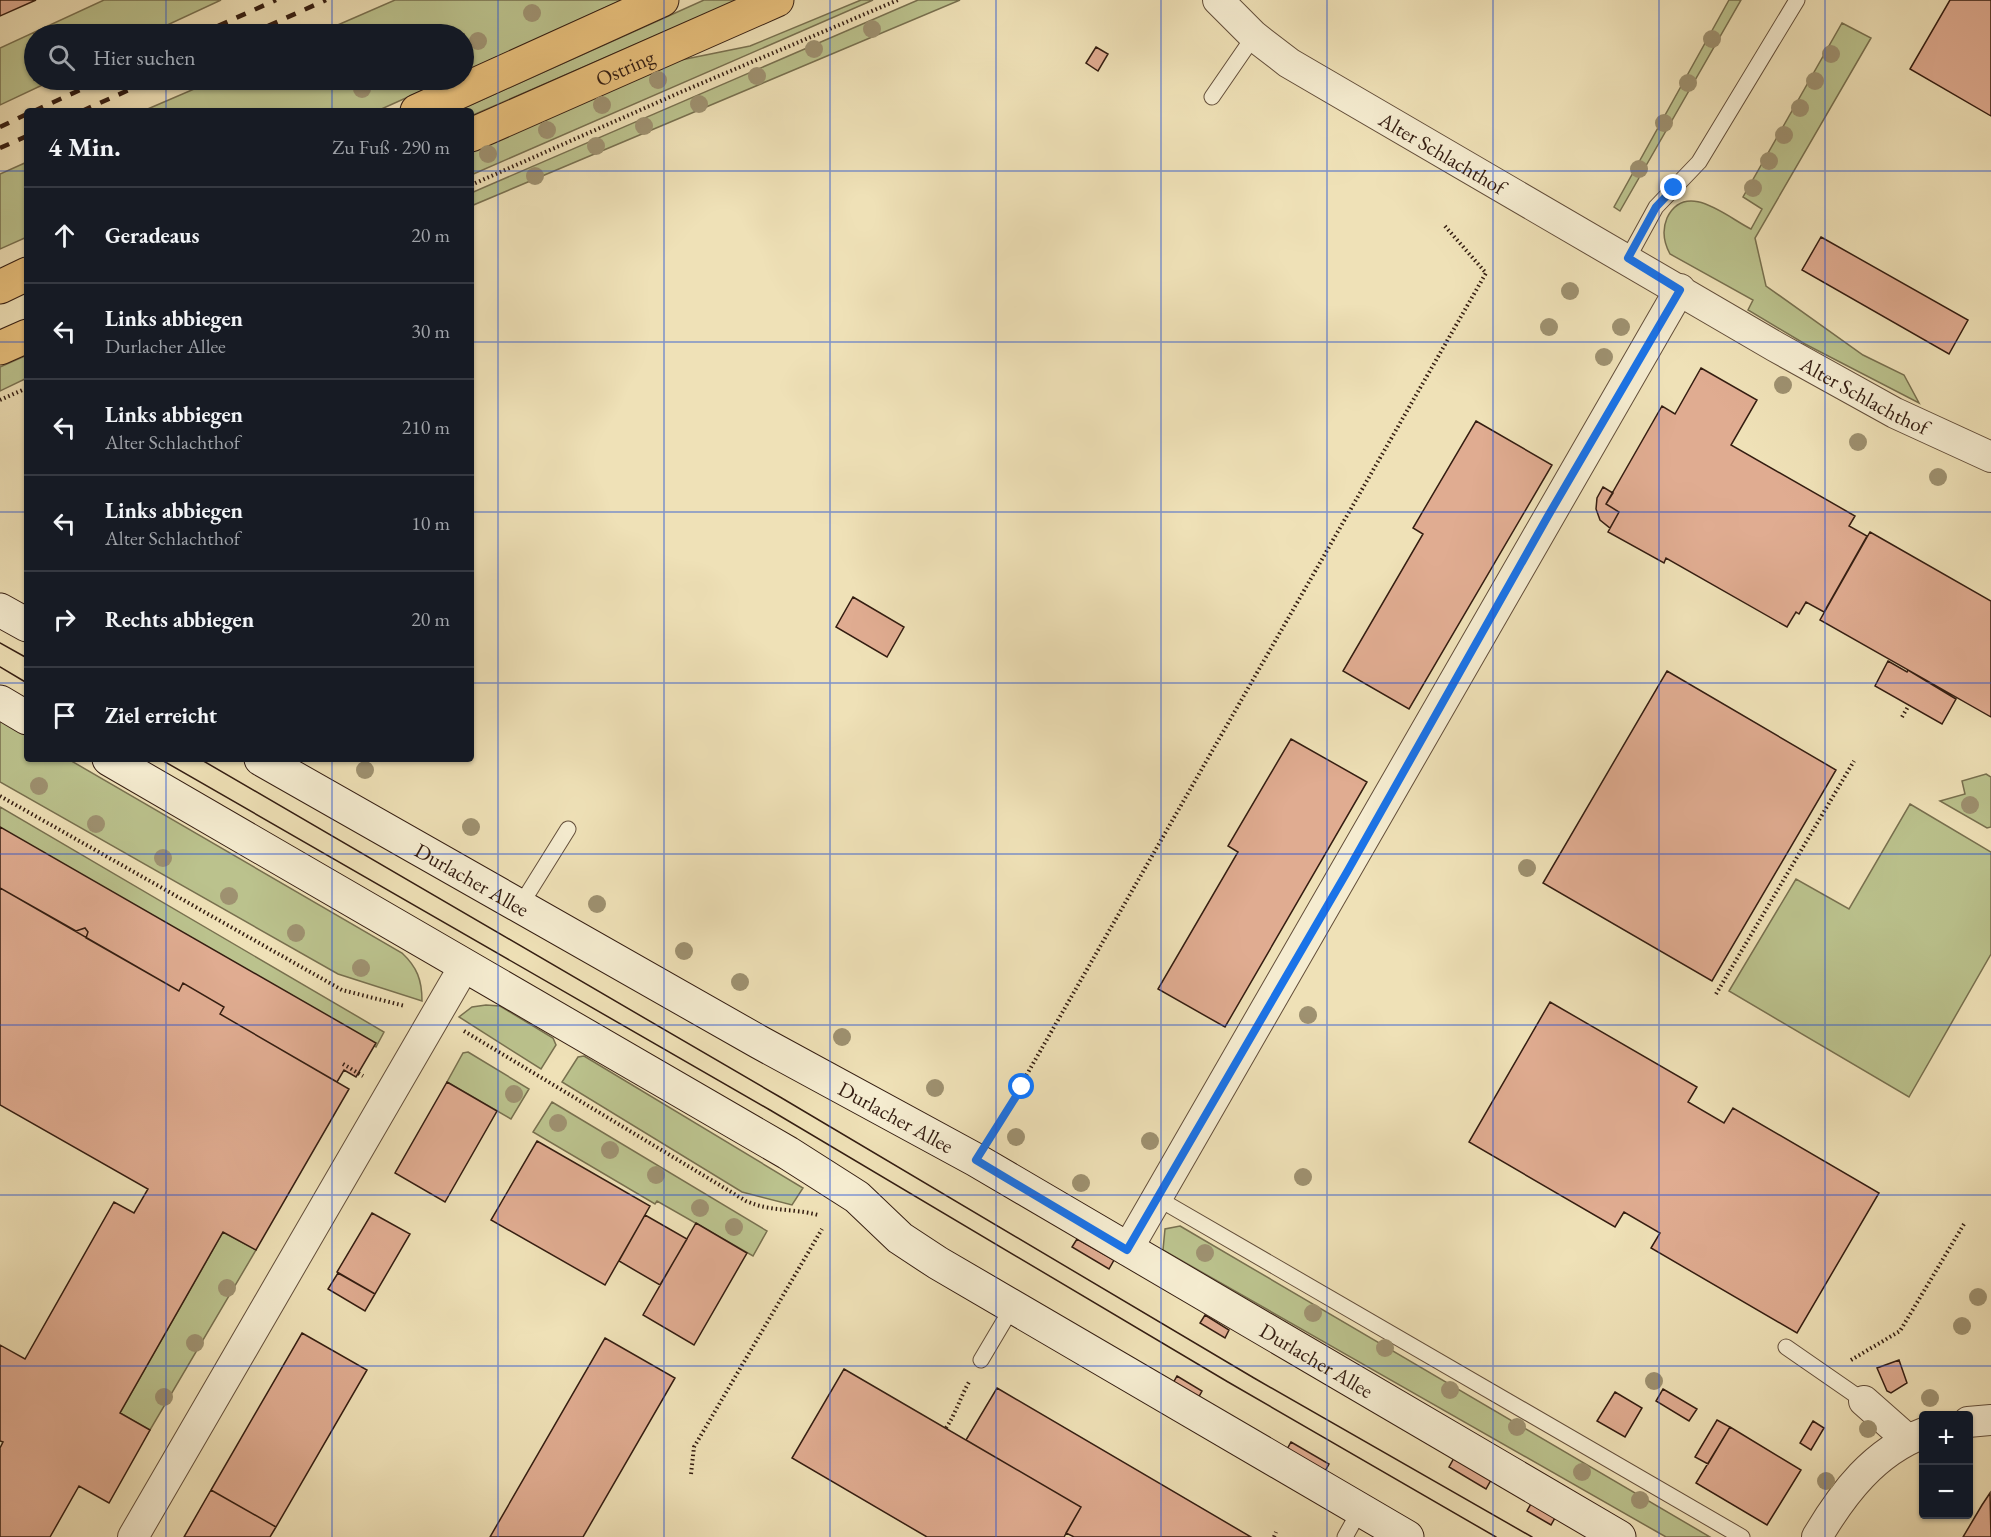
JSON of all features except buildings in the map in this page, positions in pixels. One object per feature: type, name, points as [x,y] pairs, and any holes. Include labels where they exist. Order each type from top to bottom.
[{"type":"main road","points":[[474,85],[662,0]]},
{"type":"main road","name":"Ostring","points":[[474,134],[777,0]]},
{"type":"main road","points":[[424,108],[463,90]]},
{"type":"main road","points":[[0,287],[24,275]]},
{"type":"main road","points":[[0,348],[24,337]]},
{"type":"street","name":"Alter Schlachthof","points":[[1218,0],[1254,36],[1298,68],[1896,413],[1991,457]]},
{"type":"street","points":[[1127,1250],[1680,290]]},
{"type":"street","points":[[0,610],[24,623]]},
{"type":"street","points":[[0,702],[24,716]]},
{"type":"street","points":[[114,762],[824,1175],[857,1197],[900,1238],[1013,1306],[1353,1523],[1407,1537]]},
{"type":"street","name":"Durlacher Allee","points":[[266,762],[759,1042],[976,1160],[1619,1537]]},
{"type":"street","points":[[133,1537],[465,965]]},
{"type":"street","points":[[1817,1537],[1835,1507],[1872,1462],[1915,1436],[1864,1401]]},
{"type":"street","points":[[1973,1422],[1991,1420]]},
{"type":"lane","points":[[1628,258],[1656,207],[1699,162],[1797,0]]},
{"type":"lane","points":[[1212,97],[1254,36]]},
{"type":"lane","points":[[520,906],[568,829]]},
{"type":"lane","points":[[1157,1198],[1742,1537]]},
{"type":"lane","points":[[981,1360],[1013,1306]]},
{"type":"lane","points":[[1786,1347],[1864,1401]]},
{"type":"path","points":[[474,184],[681,92],[898,0]]},
{"type":"path","points":[[976,1160],[1022,1087],[1486,273],[1444,225]]},
{"type":"path","points":[[0,400],[24,389]]},
{"type":"path","points":[[1902,717],[1909,705]]},
{"type":"path","points":[[1716,994],[1854,761]]},
{"type":"path","points":[[0,796],[342,990],[437,1015],[746,1201],[765,1209],[778,1211]]},
{"type":"path","points":[[343,1064],[358,1073]]},
{"type":"path","points":[[1827,1374],[1900,1331],[1964,1224]]},
{"type":"path","points":[[691,1474],[694,1447],[822,1228]]},
{"type":"path","points":[[946,1428],[958,1411],[958,1399],[981,1360]]},
{"type":"green space","points":[[104,0],[221,0],[169,24],[52,24]]},
{"type":"green space","points":[[395,0],[622,0],[474,67],[474,24],[340,24]]},
{"type":"green space","points":[[704,0],[738,0],[474,115],[474,108],[464,108]]},
{"type":"green space","points":[[861,0],[873,0],[474,174],[474,151],[676,61],[750,46]]},
{"type":"green space","points":[[918,0],[960,0],[474,205],[474,192]]},
{"type":"green space","points":[[1729,0],[1741,0],[1620,211],[1614,207]]},
{"type":"green space","points":[[1842,23],[1871,38],[1755,238],[1766,286],[1863,355],[1904,375],[1919,403],[1805,344],[1748,310],[1753,300],[1670,254],[1665,241],[1667,218],[1675,207],[1685,202],[1696,201],[1708,205],[1751,229],[1762,209],[1743,197]]},
{"type":"green space","points":[[24,37],[24,90],[32,90],[0,105],[0,48]]},
{"type":"green space","points":[[192,90],[424,90],[384,108],[150,108]]},
{"type":"green space","points":[[24,163],[24,238],[0,249],[0,174]]},
{"type":"green space","points":[[24,356],[24,379],[0,391],[0,367]]},
{"type":"green space","points":[[0,719],[24,733],[24,762],[73,762],[402,953],[418,974],[422,1001],[338,974],[0,782]]},
{"type":"green space","points":[[1986,774],[1991,777],[1991,827],[1987,828],[1940,801],[1965,794],[1962,781]]},
{"type":"green space","points":[[1910,804],[1991,852],[1991,954],[1909,1097],[1729,991],[1796,879],[1849,909]]},
{"type":"green space","points":[[0,807],[384,1032],[376,1047],[0,830]]},
{"type":"green space","points":[[500,1006],[553,1038],[556,1045],[541,1069],[459,1017],[472,1007]]},
{"type":"green space","points":[[468,1052],[529,1089],[511,1119],[447,1082],[463,1053]]},
{"type":"green space","points":[[584,1056],[803,1188],[792,1205],[742,1192],[562,1082],[578,1057]]},
{"type":"green space","points":[[552,1102],[767,1231],[753,1256],[657,1201],[655,1204],[533,1132]]},
{"type":"green space","points":[[1180,1226],[1710,1537],[1666,1537],[1163,1250],[1165,1229]]},
{"type":"green space","points":[[223,1232],[256,1250],[150,1430],[120,1413]]},
{"type":"tram line","points":[[0,643],[24,656]]},
{"type":"tram line","points":[[0,667],[24,681]]},
{"type":"tram line","points":[[165,762],[770,1110],[1228,1382],[1496,1537]]},
{"type":"tram line","points":[[205,762],[780,1097],[1254,1378],[1532,1537]]},
{"type":"railway","points":[[222,24],[276,0]]},
{"type":"railway","points":[[272,24],[326,0]]},
{"type":"railway","points":[[41,108],[80,90]]},
{"type":"railway","points":[[89,108],[129,90]]},
{"type":"railway","points":[[0,127],[24,115]]},
{"type":"railway","points":[[0,148],[24,137]]},
{"type":"route","points":[[1022,1087],[976,1160],[1127,1250],[1347,872],[1548,516],[1680,290],[1628,258],[1656,207],[1674,188]]}]
